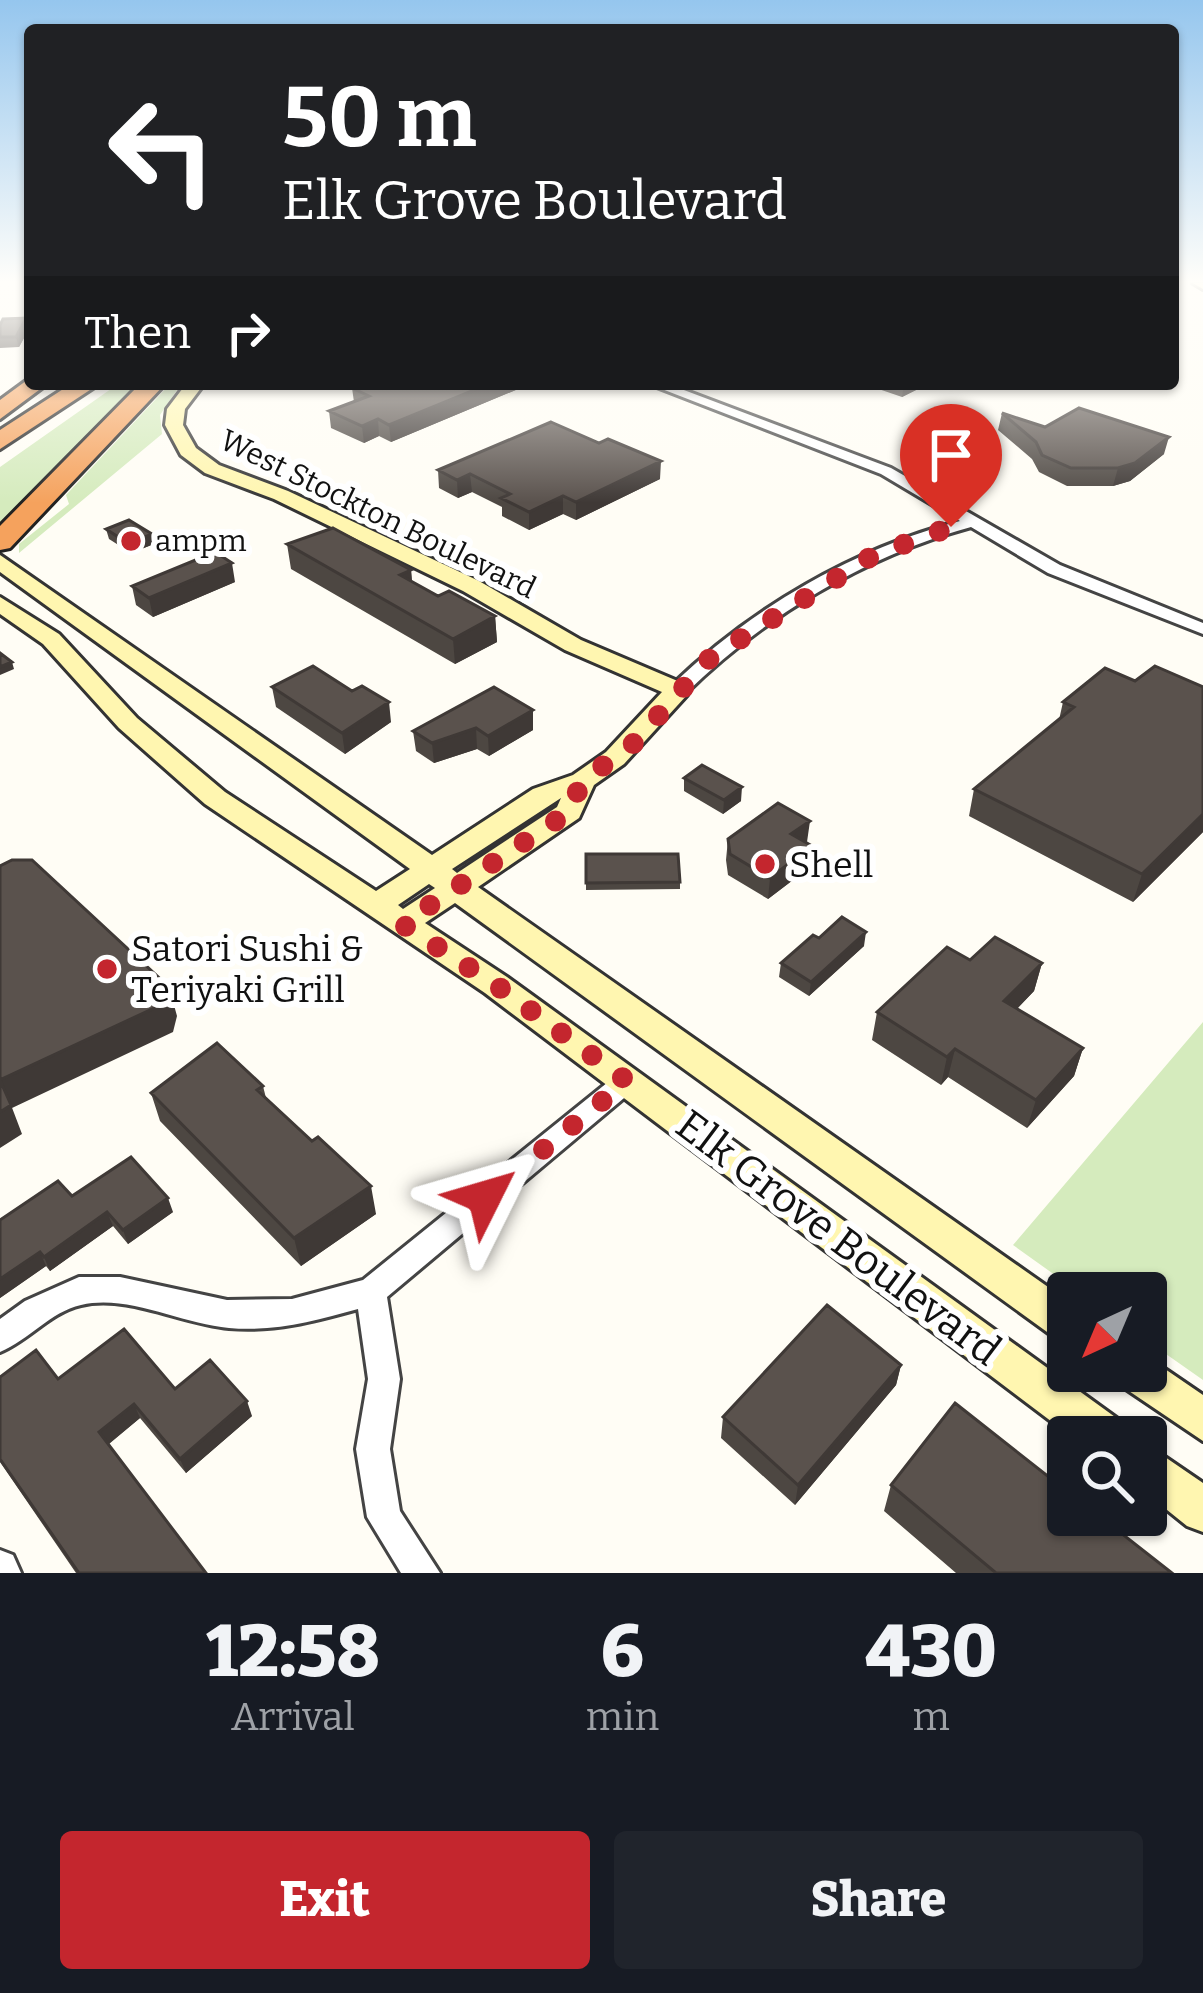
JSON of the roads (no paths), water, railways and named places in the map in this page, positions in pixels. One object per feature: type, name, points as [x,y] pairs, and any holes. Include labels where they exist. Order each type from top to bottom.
[{"type":"highway","points":[[0,414],[28,390]]},
{"type":"highway","points":[[0,414],[39,390]]},
{"type":"highway","points":[[0,441],[77,390]]},
{"type":"highway","points":[[0,542],[147,390]]},
{"type":"main road","name":"West Stockton Boulevard","points":[[190,390],[176,409],[174,425],[188,451],[212,469],[281,495],[471,586],[589,653],[678,690]]},
{"type":"main road","name":"Elk Grove Boulevard","points":[[0,562],[1047,1309]]},
{"type":"main road","name":"Elk Grove Boulevard","points":[[0,604],[50,639],[128,724],[199,785],[496,985],[1079,1416]]},
{"type":"main road","points":[[389,915],[430,867],[543,795],[582,781],[632,745],[678,690]]},
{"type":"main road","points":[[389,915],[459,887],[569,812],[582,781]]},
{"type":"main road","points":[[1164,1392],[1203,1420]]},
{"type":"main road","points":[[1167,1482],[1203,1510]]},
{"type":"street","points":[[672,390],[886,471],[1054,569],[1203,629]]},
{"type":"street","points":[[678,690],[738,638],[872,556],[973,522]]},
{"type":"street","points":[[0,1337],[36,1311],[79,1292],[120,1291],[227,1314],[292,1313],[371,1292],[627,1081]]},
{"type":"street","points":[[371,1292],[384,1379],[373,1449],[383,1517],[422,1573]]},
{"type":"place","name":"ampm","points":[[131,541]]},
{"type":"place","name":"Shell","points":[[765,864]]},
{"type":"place","name":"Satori Sushi & Teriyaki Grill","points":[[107,969]]}]
